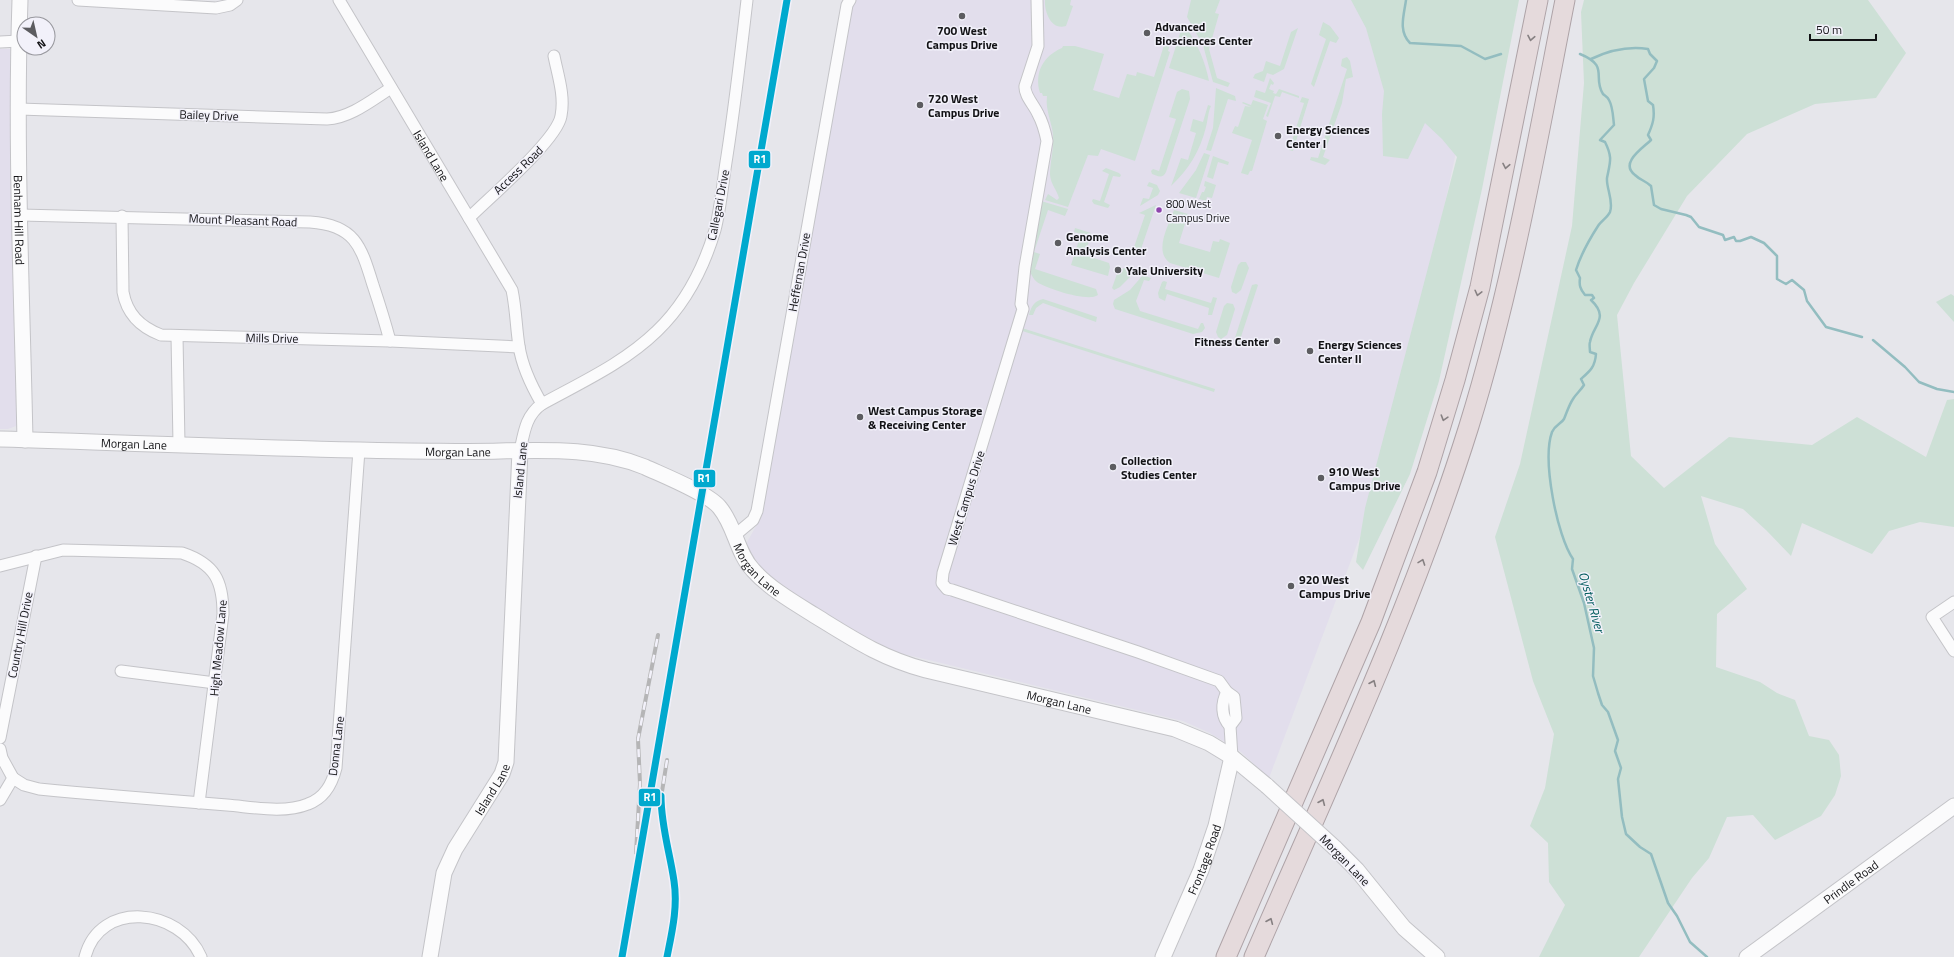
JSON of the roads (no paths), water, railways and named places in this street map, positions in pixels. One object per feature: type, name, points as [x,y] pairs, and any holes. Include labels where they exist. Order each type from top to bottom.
[{"type":"highway","points":[[1226,957],[1371,622],[1406,532],[1429,466],[1480,287],[1538,0]]},
{"type":"highway","points":[[1254,957],[1395,632],[1428,546],[1458,460],[1483,376],[1505,292],[1528,190],[1565,0]]},
{"type":"street","name":"Benham Hill Road","points":[[20,0],[20,16]]},
{"type":"street","points":[[78,0],[160,2],[216,8],[230,5],[237,0]]},
{"type":"street","name":"Island Lane","points":[[339,0],[512,290],[516,309],[519,346],[525,367],[542,404],[534,411],[528,420],[520,451],[506,762],[502,774],[455,849],[444,873],[430,957]]},
{"type":"street","name":"Callegari Drive","points":[[542,404],[617,362],[641,345],[658,330],[692,285],[705,259],[715,229],[734,112],[747,0]]},
{"type":"street","name":"Heffernan Drive","points":[[734,536],[753,520],[761,492],[832,78],[846,5],[850,0]]},
{"type":"street","name":"West Campus Drive","points":[[1037,0],[1038,46],[1024,90],[1038,113],[1047,141],[1024,267],[1021,304],[1023,309],[943,573],[942,583],[947,589],[1138,652],[1219,681],[1227,692],[1234,697],[1236,718],[1230,726],[1232,757]]},
{"type":"street","points":[[0,42],[16,41]]},
{"type":"street","name":"Benham Hill Road","points":[[19,56],[20,215],[25,440]]},
{"type":"street","name":"Access Road","points":[[469,218],[548,142],[561,119],[563,102],[554,56]]},
{"type":"street","name":"Bailey Drive","points":[[19,109],[334,119],[349,114],[391,88]]},
{"type":"street","name":"Mount Pleasant Road","points":[[20,215],[122,216],[310,222],[332,225],[351,236],[362,251],[390,341]]},
{"type":"street","name":"Mills Drive","points":[[122,216],[123,292],[128,308],[137,322],[161,335],[519,346]]},
{"type":"street","points":[[177,336],[179,444]]},
{"type":"street","name":"Morgan Lane","points":[[0,439],[359,450],[520,451],[596,454],[615,457],[642,466],[681,484],[714,502],[720,508],[750,567],[764,581],[799,606],[873,651],[891,659],[926,670],[1175,730],[1209,743],[1232,757],[1267,786],[1335,848],[1357,870],[1404,928],[1437,957]]},
{"type":"street","name":"Donna Lane","points":[[13,778],[24,785],[39,789],[281,809],[295,808],[317,800],[327,791],[333,780],[336,768],[359,450]]},
{"type":"street","name":"High Meadow Lane","points":[[0,566],[63,550],[182,553],[200,561],[216,576],[223,595],[223,614],[199,803]]},
{"type":"street","name":"Country Hill Drive","points":[[0,738],[36,556]]},
{"type":"street","points":[[1954,602],[1932,617],[1954,651]]},
{"type":"street","points":[[121,671],[215,683]]},
{"type":"street","points":[[0,749],[2,758],[13,778],[0,800]]},
{"type":"street","name":"Frontage Road","points":[[1163,957],[1201,870],[1216,826],[1232,757]]},
{"type":"street","name":"Prindle Road","points":[[1747,957],[1954,806]]},
{"type":"street","points":[[85,957],[88,946],[99,930],[115,921],[133,918],[159,920],[175,926],[189,938],[201,957]]},
{"type":"waterway","name":"Oyster River","points":[[1406,0],[1403,28],[1406,38],[1410,43],[1461,46],[1485,59],[1501,54]]},
{"type":"waterway","points":[[1591,59],[1605,53],[1641,48],[1648,49],[1650,54],[1657,61],[1654,68],[1644,79],[1648,101],[1653,105],[1654,109],[1653,120],[1648,135],[1651,140],[1638,151],[1631,161],[1630,166],[1635,175],[1651,186],[1654,205],[1661,209],[1691,217],[1699,227],[1723,235],[1725,240],[1734,237],[1736,241],[1740,241],[1751,237],[1764,243],[1777,256],[1777,279],[1786,284],[1792,280],[1804,290],[1807,301],[1826,327],[1862,337]]},
{"type":"waterway","name":"Oyster River","points":[[1580,54],[1589,58],[1598,67],[1600,88],[1603,94],[1609,99],[1612,109],[1614,125],[1600,140],[1605,142],[1610,156],[1607,182],[1611,199],[1611,208],[1609,214],[1599,224],[1588,242],[1576,270],[1580,278],[1582,291],[1585,295],[1592,295],[1594,298],[1591,300],[1597,306],[1599,312],[1599,321],[1590,344],[1590,352],[1596,354],[1592,368],[1581,379],[1584,385],[1574,397],[1564,419],[1552,432],[1549,445],[1550,478],[1557,516],[1567,548],[1573,559],[1572,569],[1584,603],[1594,648],[1593,676],[1602,705],[1608,712],[1618,740],[1615,751],[1621,768],[1618,779],[1622,817],[1626,834],[1640,847],[1651,854],[1668,903],[1677,916],[1690,942],[1707,957]]},
{"type":"waterway","points":[[1873,340],[1905,367],[1919,382],[1937,389],[1954,392]]},
{"type":"railway","points":[[636,853],[640,784],[638,739],[658,635]]},
{"type":"railway","points":[[667,760],[661,798],[663,824],[674,881],[675,901],[667,957]]},
{"type":"place","name":"700 West Campus Drive","points":[[962,16]]},
{"type":"place","name":"Advanced Biosciences Center","points":[[1147,33]]},
{"type":"place","name":"720 West Campus Drive","points":[[920,105]]},
{"type":"place","name":"Energy Sciences Center I","points":[[1278,136]]},
{"type":"place","name":"800 West Campus Drive","points":[[1159,210]]},
{"type":"place","name":"Genome Analysis Center","points":[[1058,243]]},
{"type":"place","name":"Yale University","points":[[1118,270]]},
{"type":"place","name":"Fitness Center","points":[[1277,341]]},
{"type":"place","name":"Energy Sciences Center II","points":[[1310,351]]},
{"type":"place","name":"West Campus Storage & Receiving Center","points":[[860,417]]},
{"type":"place","name":"Collection Studies Center","points":[[1113,467]]},
{"type":"place","name":"910 West Campus Drive","points":[[1321,478]]},
{"type":"place","name":"920 West Campus Drive","points":[[1291,586]]}]
